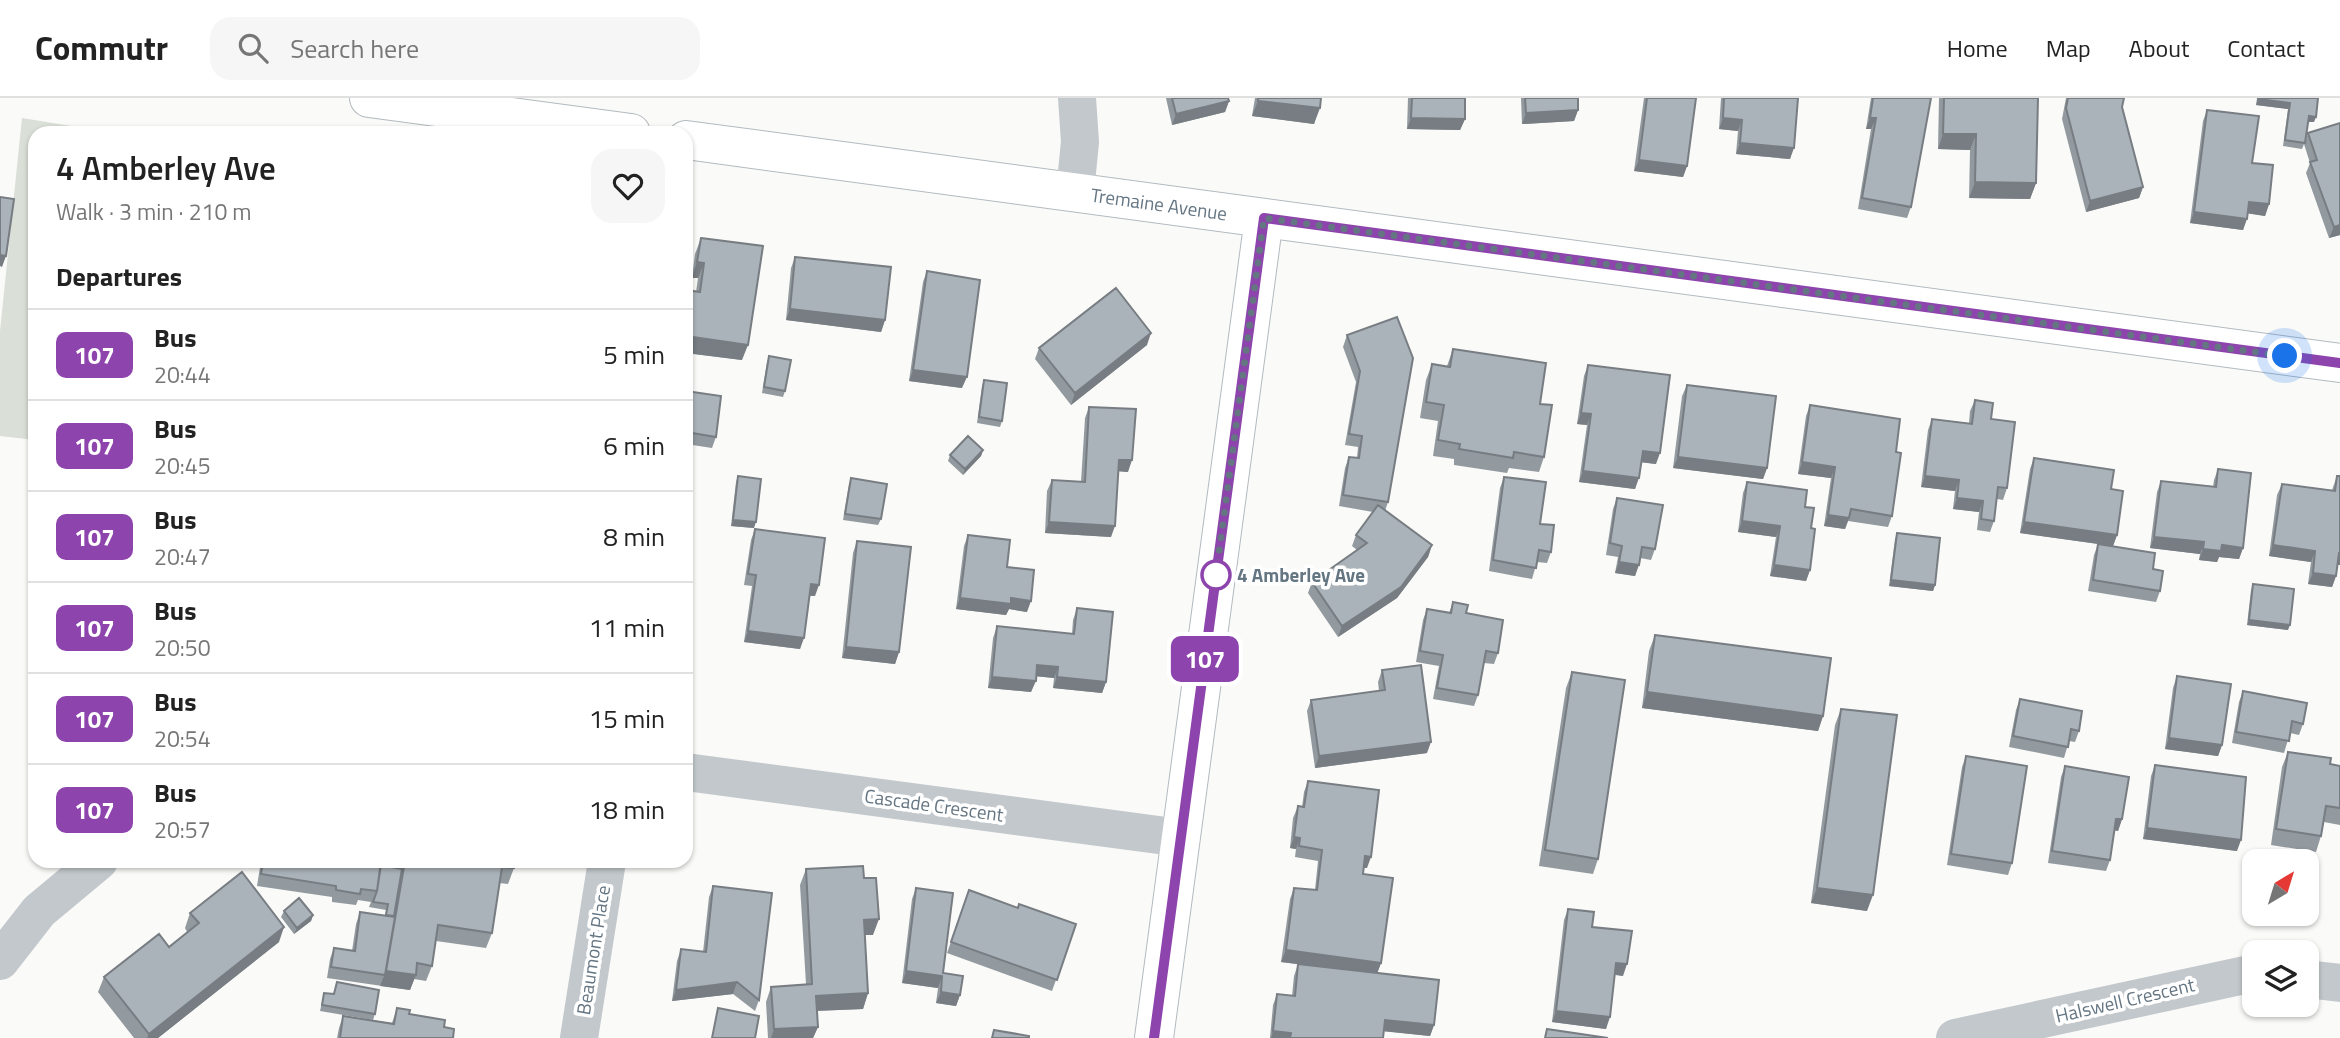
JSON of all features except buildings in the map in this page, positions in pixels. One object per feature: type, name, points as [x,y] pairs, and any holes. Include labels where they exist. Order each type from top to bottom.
[{"type":"main road","points":[[369,98],[579,126]]},
{"type":"main road","name":"Tremaine Avenue","points":[[693,141],[2340,363]]},
{"type":"main road","points":[[1154,1038],[1264,218]]},
{"type":"street","points":[[1075,192],[1080,142],[1077,98]]},
{"type":"street","name":"Cascade Crescent","points":[[693,773],[1181,838]]},
{"type":"street","points":[[0,961],[39,911],[91,868]]},
{"type":"street","name":"Beaumont Place","points":[[579,1038],[606,868]]},
{"type":"street","name":"Halswell Crescent","points":[[1955,1038],[2242,976]]},
{"type":"street","points":[[2319,981],[2340,983]]},
{"type":"shaded area","points":[[22,118],[71,126],[28,126],[28,439],[0,436],[0,331]]},
{"type":"bus line","name":"107","points":[[1154,1038],[1264,218],[2340,363]]},
{"type":"place","name":"4 Amberley Ave","points":[[1216,575]]},
{"type":"route","points":[[1216,575],[1264,218],[2285,356]]}]
